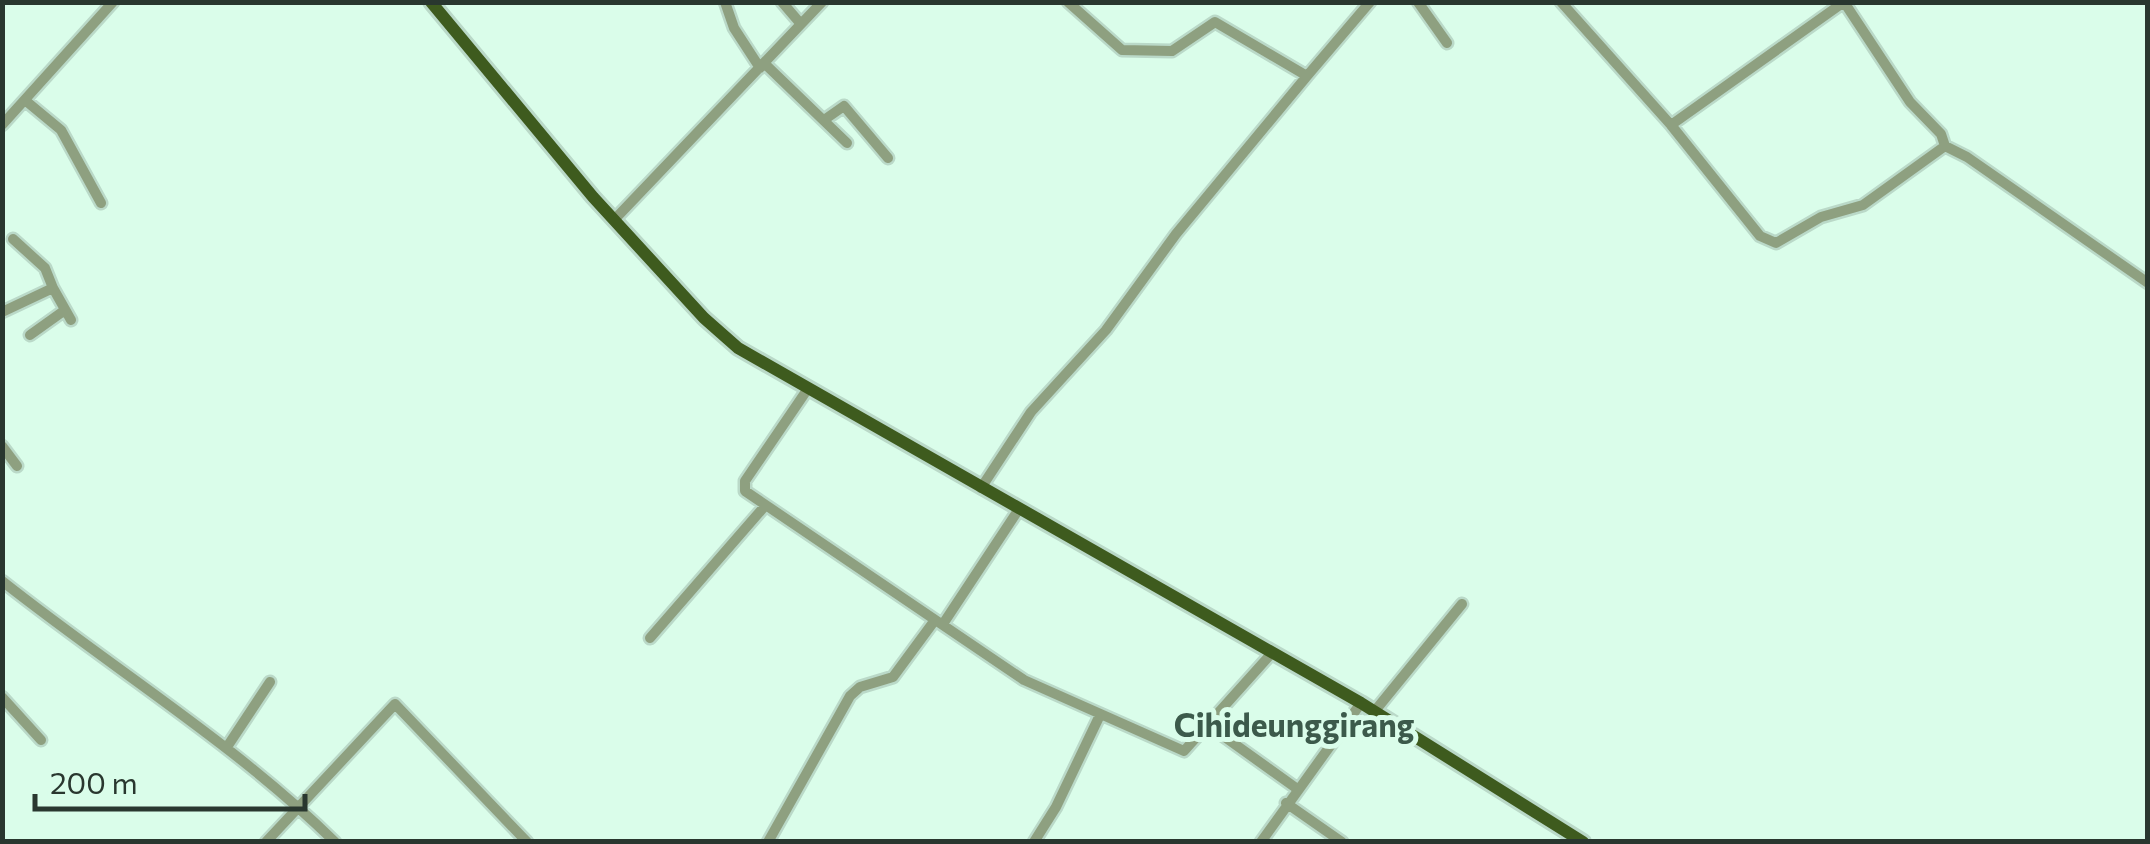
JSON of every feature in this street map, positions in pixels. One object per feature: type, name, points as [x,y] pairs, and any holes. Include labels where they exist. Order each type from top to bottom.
[{"type":"main road","points":[[431,2],[614,220],[722,336],[807,390],[1374,712],[1583,842]]},
{"type":"street","points":[[2,125],[112,2]]},
{"type":"street","points":[[725,2],[734,28],[762,65],[847,143]]},
{"type":"street","points":[[782,2],[800,22]]},
{"type":"street","points":[[614,220],[822,2]]},
{"type":"street","points":[[1068,2],[1122,50],[1172,51],[1215,22],[1307,76]]},
{"type":"street","points":[[981,488],[1030,412],[1106,330],[1166,247],[1370,2]]},
{"type":"street","points":[[1418,2],[1448,43]]},
{"type":"street","points":[[1561,2],[1671,125],[1750,226],[1776,243],[1821,217],[1863,205],[1944,146]]},
{"type":"street","points":[[1671,125],[1844,2],[1910,102],[1941,134],[1944,146]]},
{"type":"street","points":[[26,102],[61,130],[101,203]]},
{"type":"street","points":[[824,120],[844,106],[888,158]]},
{"type":"street","points":[[1944,146],[1967,157],[2148,284]]},
{"type":"street","points":[[13,239],[45,268],[68,315],[30,335]]},
{"type":"street","points":[[2,312],[53,288]]},
{"type":"street","points":[[807,390],[744,481],[745,492],[1024,680],[1184,751],[1272,654]]},
{"type":"street","points":[[2,446],[16,464],[2,472]]},
{"type":"street","points":[[650,638],[764,506]]},
{"type":"street","points":[[768,842],[850,696],[860,686],[894,678],[1019,509]]},
{"type":"street","points":[[2,581],[87,649],[226,747],[298,805],[335,842]]},
{"type":"street","points":[[1374,712],[1462,604]]},
{"type":"street","points":[[226,747],[270,682]]},
{"type":"street","points":[[2,697],[41,740]]},
{"type":"street","points":[[266,842],[384,712],[398,704],[527,842]]},
{"type":"street","points":[[1261,842],[1296,788],[1360,704]]},
{"type":"street","points":[[1034,842],[1056,807],[1100,715]]},
{"type":"street","points":[[1208,725],[1296,788]]},
{"type":"street","points":[[1286,803],[1342,842]]},
{"type":"district","name":"Cihideunggirang","points":[[1294,726]]}]
